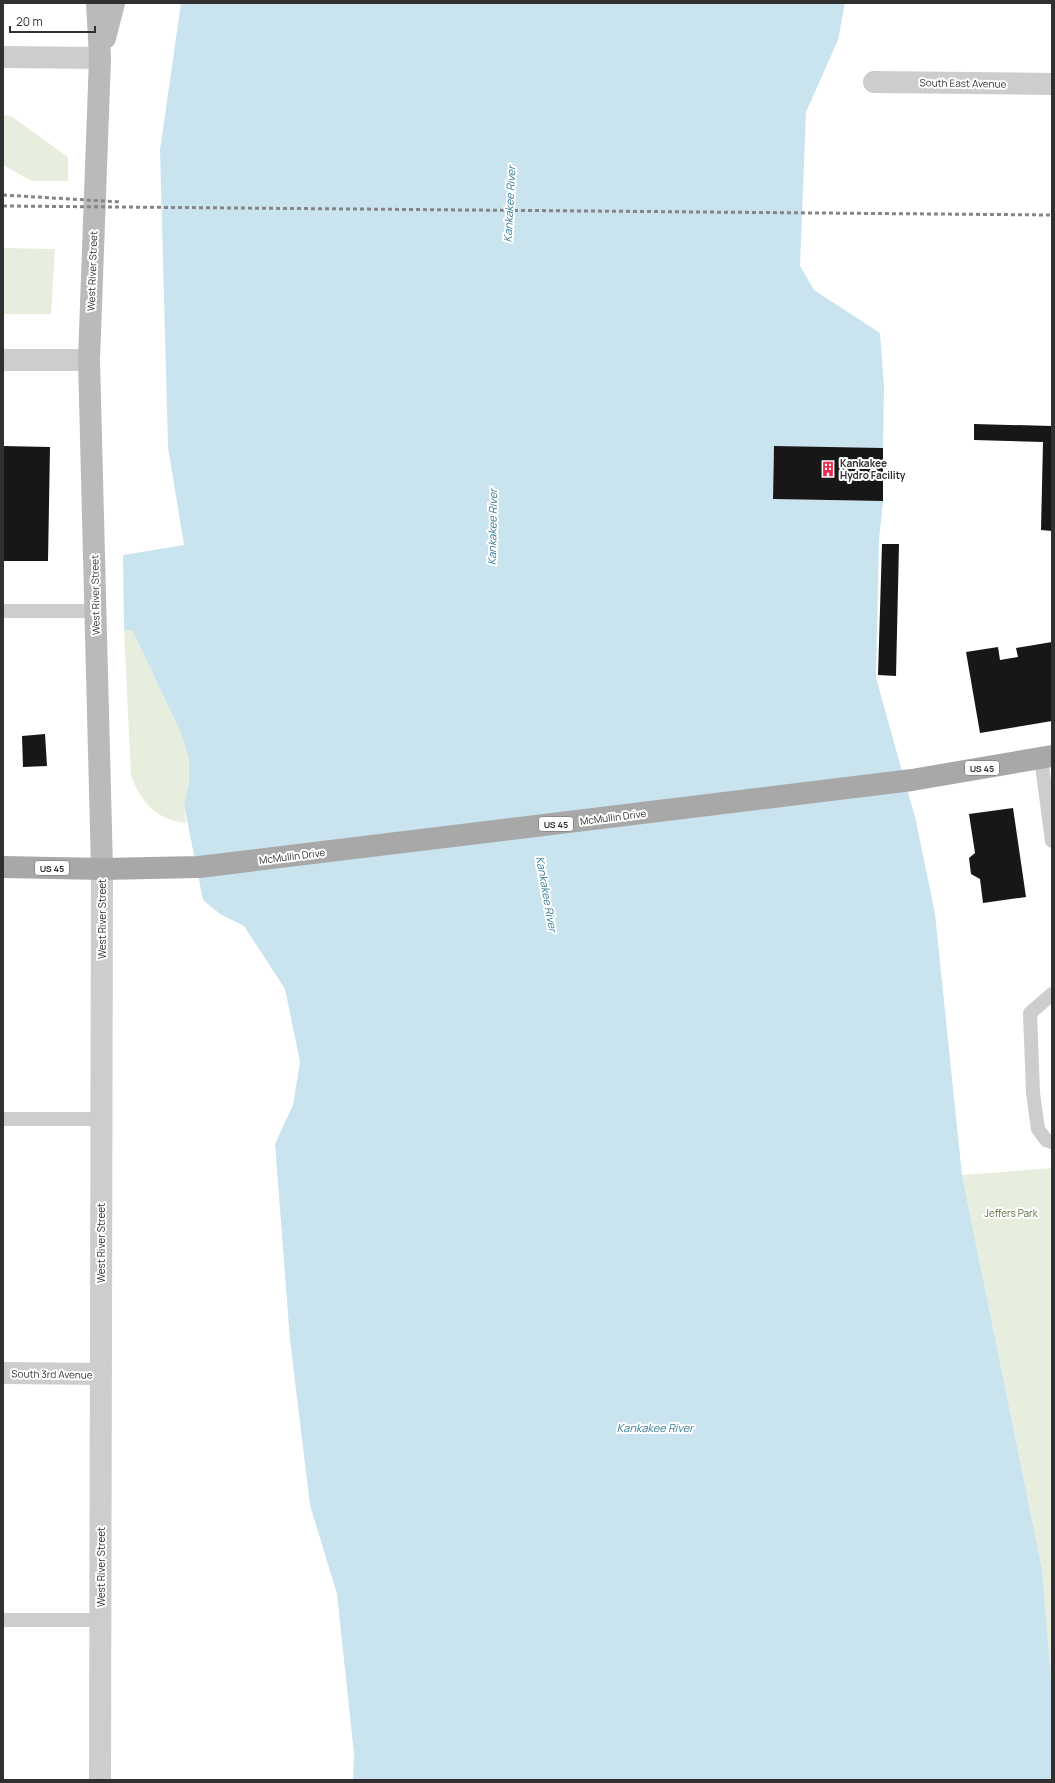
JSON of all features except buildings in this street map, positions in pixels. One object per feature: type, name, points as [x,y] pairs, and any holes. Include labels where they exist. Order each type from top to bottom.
[{"type":"main road","points":[[97,3],[100,58]]},
{"type":"main road","points":[[100,58],[114,3]]},
{"type":"main road","name":"West River Street","points":[[100,58],[89,360],[102,869]]},
{"type":"main road","name":"McMullin Drive","points":[[102,869],[199,867],[912,780],[1047,757]]},
{"type":"main road","name":"US 45","points":[[3,867],[102,869]]},
{"type":"street","points":[[3,57],[100,58]]},
{"type":"street","name":"South East Avenue","points":[[874,82],[1052,84]]},
{"type":"street","points":[[3,360],[89,360]]},
{"type":"street","name":"West River Street","points":[[100,1780],[102,869]]},
{"type":"street","name":"South 3rd Avenue","points":[[3,1374],[101,1374]]},
{"type":"lane","points":[[3,611],[96,611]]},
{"type":"lane","points":[[1047,757],[1052,841]]},
{"type":"lane","points":[[1052,994],[1030,1013],[1033,1093],[1038,1129],[1046,1140],[1052,1142]]},
{"type":"lane","points":[[3,1119],[101,1119]]},
{"type":"lane","points":[[3,1620],[101,1620]]},
{"type":"green space","points":[[3,115],[11,116],[68,157],[68,181],[32,181],[3,165]]},
{"type":"green space","points":[[3,248],[55,249],[51,314],[3,314]]},
{"type":"green space","points":[[124,630],[132,630],[181,733],[189,759],[189,783],[184,805],[186,823],[166,818],[151,808],[139,793],[131,775]]},
{"type":"green space","name":"Jeffers Park","points":[[1052,1168],[1052,1690],[1042,1569],[962,1175]]},
{"type":"water","name":"Kankakee River","points":[[181,3],[845,3],[838,40],[806,112],[800,266],[814,290],[880,333],[884,387],[883,448],[774,447],[773,499],[883,501],[879,540],[876,678],[916,821],[935,914],[962,1175],[1042,1569],[1052,1690],[1052,1780],[353,1780],[354,1754],[337,1594],[310,1505],[290,1340],[275,1144],[293,1105],[300,1062],[285,989],[244,926],[220,914],[203,900],[184,805],[189,783],[189,759],[181,733],[132,630],[124,630],[123,555],[184,545],[168,447],[160,150]]},
{"type":"railway","points":[[3,195],[121,202]]},
{"type":"railway","points":[[3,206],[1052,215]]},
{"type":"place","name":"Kankakee Hydro Facility","points":[[828,469]]}]
